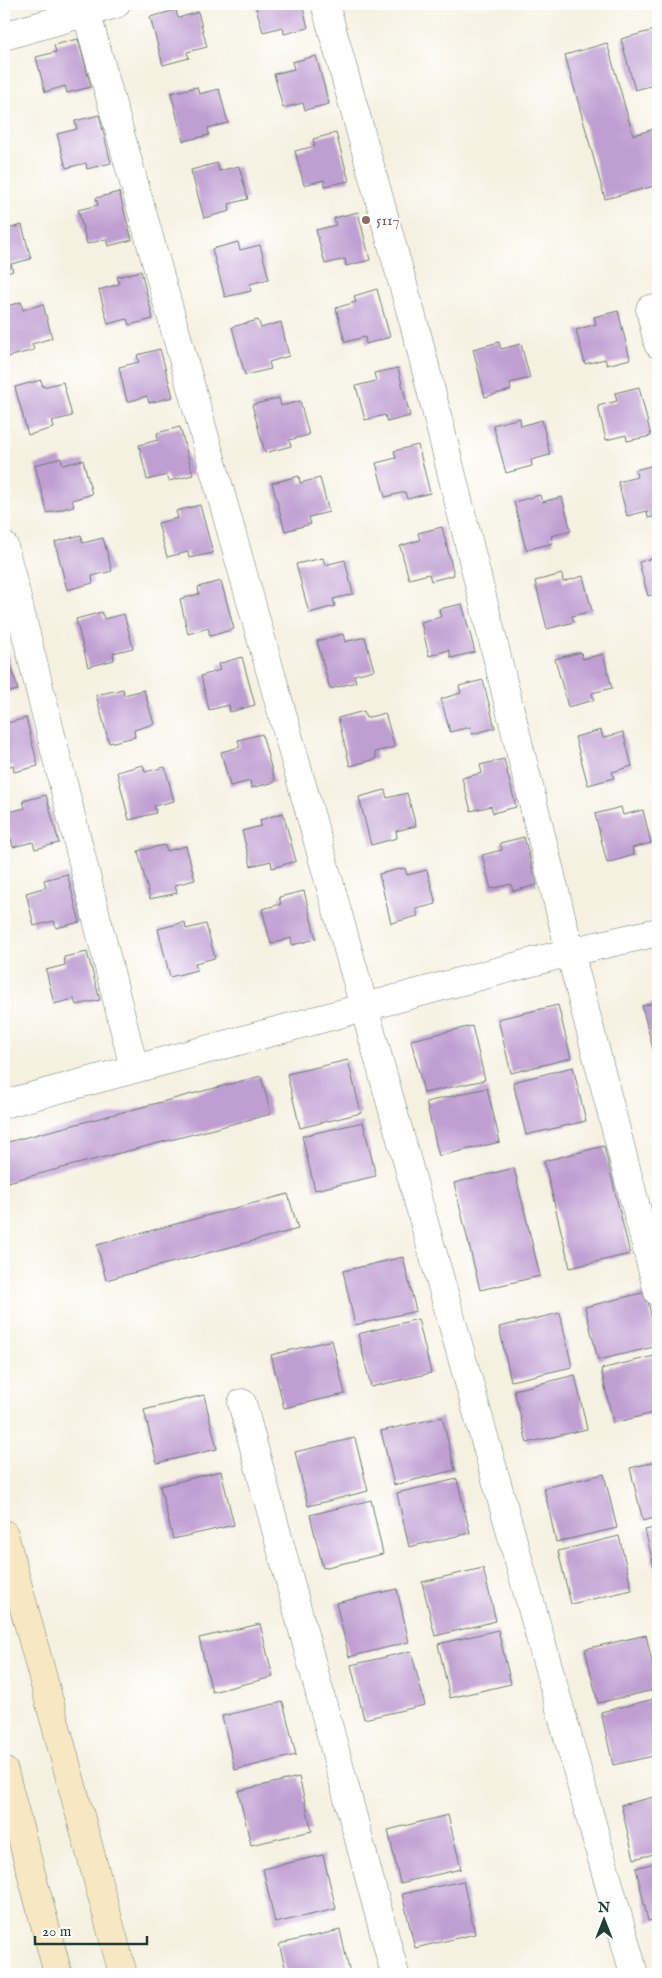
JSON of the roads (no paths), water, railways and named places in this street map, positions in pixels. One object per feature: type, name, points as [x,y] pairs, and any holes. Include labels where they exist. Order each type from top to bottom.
[{"type":"street","points":[[4,36],[85,8],[116,4]]},
{"type":"street","points":[[325,4],[419,342],[570,952],[658,1292]]},
{"type":"street","points":[[85,8],[634,1974]]},
{"type":"street","points":[[650,309],[658,344]]},
{"type":"street","points":[[4,546],[134,1068]]},
{"type":"street","points":[[4,1104],[364,1006],[570,952],[658,932]]},
{"type":"street","points":[[242,1403],[395,1974]]},
{"type":"street","points":[[4,1534],[123,1974]]},
{"type":"street","points":[[4,1771],[58,1974]]},
{"type":"place","name":"5117","points":[[366,220]]}]
